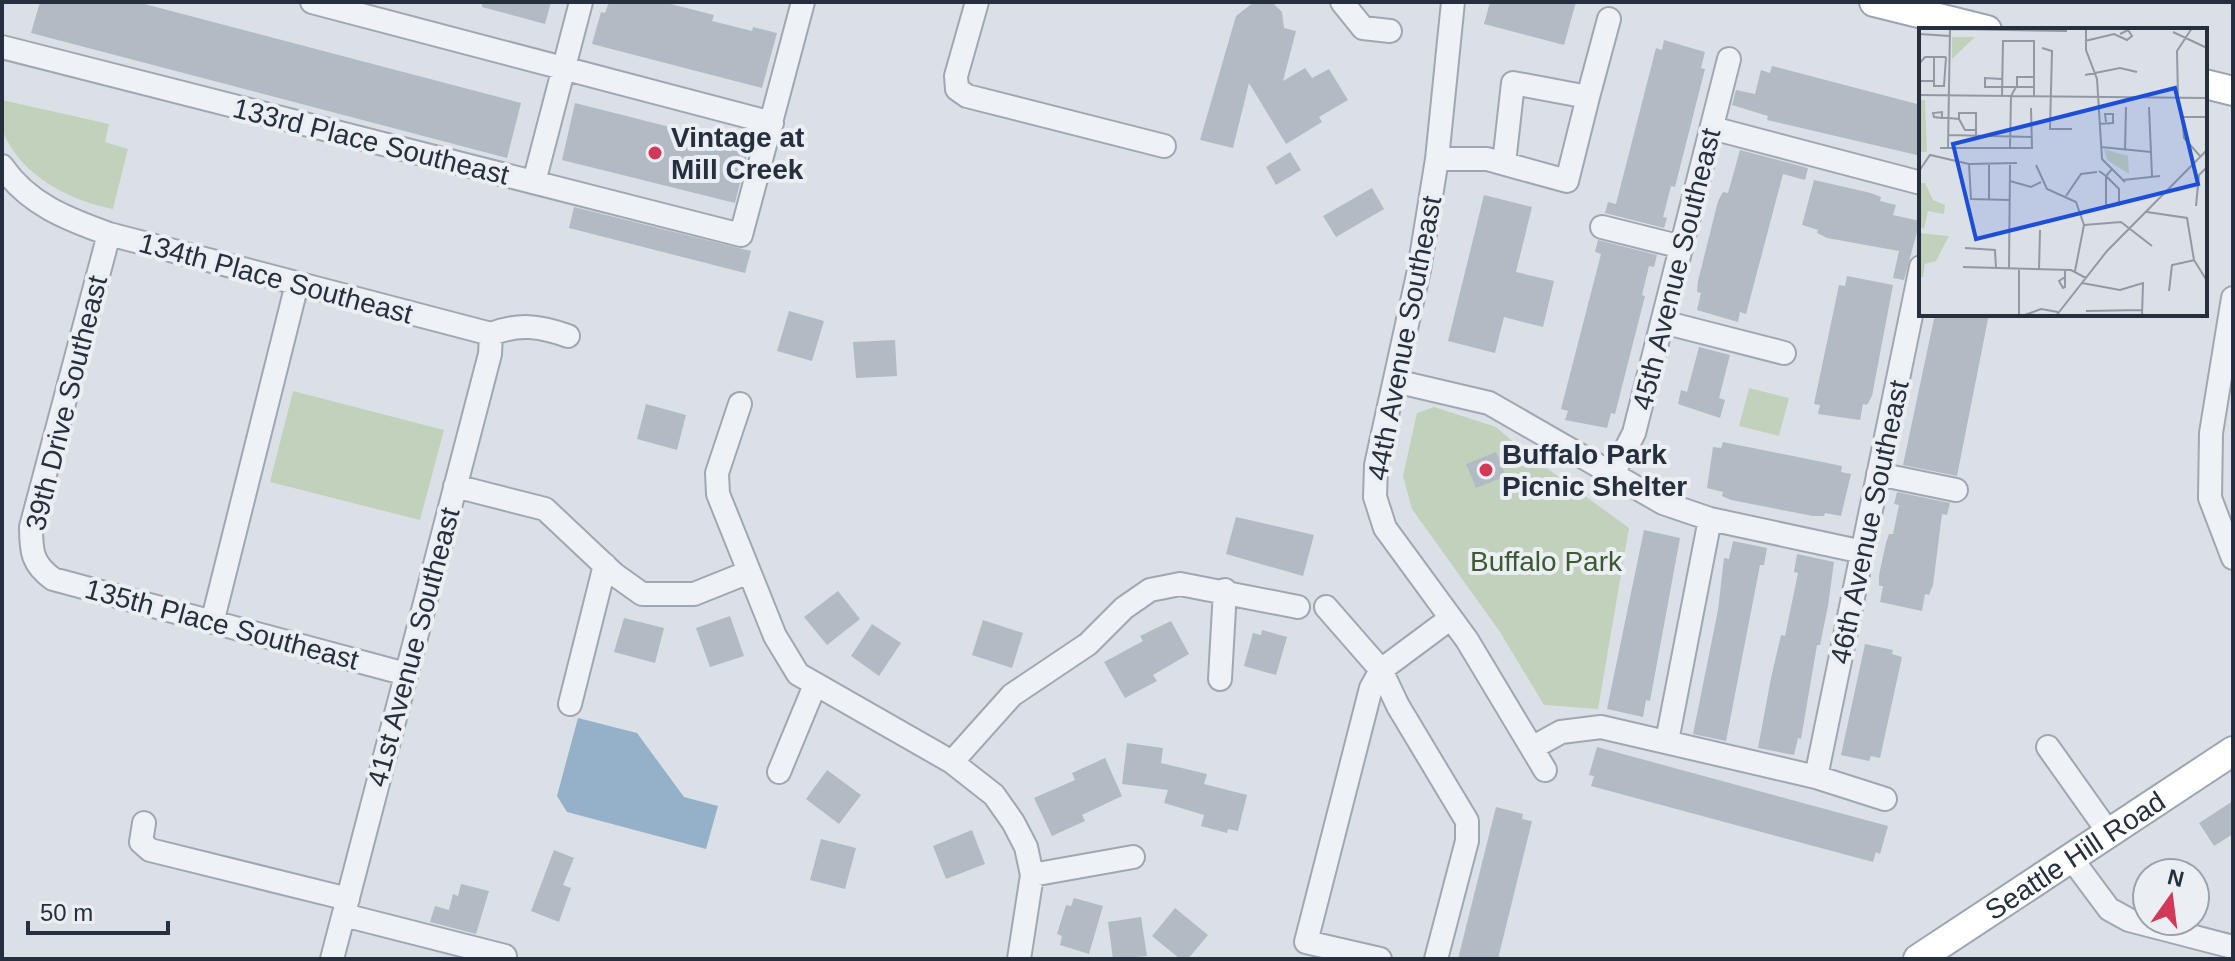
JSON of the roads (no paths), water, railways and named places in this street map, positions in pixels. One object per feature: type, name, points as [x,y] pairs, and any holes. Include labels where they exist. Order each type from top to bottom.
[{"type":"main road","points":[[1874,2],[1979,28]]},
{"type":"main road","points":[[2207,84],[2233,91]]},
{"type":"main road","name":"Seattle Hill Road","points":[[1918,959],[2233,751]]},
{"type":"street","points":[[312,2],[772,123],[803,2]]},
{"type":"street","points":[[534,182],[581,2]]},
{"type":"street","points":[[977,2],[956,76],[957,89],[967,96],[1164,146]]},
{"type":"street","points":[[1342,2],[1363,28],[1390,31]]},
{"type":"street","name":"44th Avenue Southeast","points":[[1453,2],[1437,159],[1376,465],[1375,497],[1385,528],[1451,618],[1545,770]]},
{"type":"street","points":[[1437,159],[1487,159],[1567,181],[1609,19]]},
{"type":"street","name":"133rd Place Southeast","points":[[2,47],[741,235],[772,123]]},
{"type":"street","name":"45th Avenue Southeast","points":[[1613,474],[1634,433],[1729,59]]},
{"type":"street","points":[[1504,163],[1513,83],[1588,97]]},
{"type":"street","points":[[1712,128],[1919,182]]},
{"type":"street","name":"134th Place Southeast","points":[[2,166],[12,181],[48,209],[109,234],[491,334],[512,326],[543,327],[568,336]]},
{"type":"street","points":[[1602,227],[1682,247]]},
{"type":"street","name":"39th Drive Southeast","points":[[40,570],[31,556],[31,527],[109,234]]},
{"type":"street","name":"46th Avenue Southeast","points":[[1816,777],[1919,277]]},
{"type":"street","points":[[213,619],[297,284]]},
{"type":"street","points":[[2233,298],[2211,433],[2210,498],[2233,558]]},
{"type":"street","points":[[1663,322],[1784,353]]},
{"type":"street","name":"41st Avenue Southeast","points":[[332,959],[490,354],[491,334]]},
{"type":"street","points":[[1395,381],[1489,403],[1663,503],[1710,519],[1863,552]]},
{"type":"street","points":[[740,404],[717,473],[718,494],[786,657],[798,674],[952,762],[994,795],[1026,847],[1032,875],[1019,959]]},
{"type":"street","points":[[1878,474],[1956,490]]},
{"type":"street","points":[[455,486],[545,509],[605,565],[642,594],[694,594],[749,572]]},
{"type":"street","points":[[1667,741],[1710,519]]},
{"type":"street","points":[[570,704],[605,565]]},
{"type":"street","name":"135th Place Southeast","points":[[40,570],[53,579],[213,619],[406,674]]},
{"type":"street","points":[[952,762],[1012,695],[1088,644],[1124,608],[1150,590],[1180,584],[1225,590],[1298,607]]},
{"type":"street","points":[[1220,679],[1225,590]]},
{"type":"street","points":[[1326,607],[1381,670],[1398,706],[1467,821],[1467,841],[1436,959]]},
{"type":"street","points":[[1380,959],[1306,942],[1371,688],[1381,670],[1451,618]]},
{"type":"street","points":[[779,772],[815,685]]},
{"type":"street","points":[[1532,748],[1561,732],[1601,727],[1816,777],[1885,799]]},
{"type":"street","points":[[2048,747],[2109,833]]},
{"type":"street","points":[[144,823],[141,842],[150,850],[505,956]]},
{"type":"street","points":[[1032,875],[1133,857]]},
{"type":"street","points":[[2071,858],[2109,909],[2129,920],[2233,947]]},
{"type":"water","points":[[578,718],[637,733],[684,797],[718,806],[706,849],[567,812],[557,796]]},
{"type":"place","name":"Vintage at Mill Creek","points":[[655,153]]},
{"type":"place","name":"Buffalo Park Picnic Shelter","points":[[1486,470]]},
{"type":"park label","name":"Buffalo Park","points":[[1546,561]]}]
